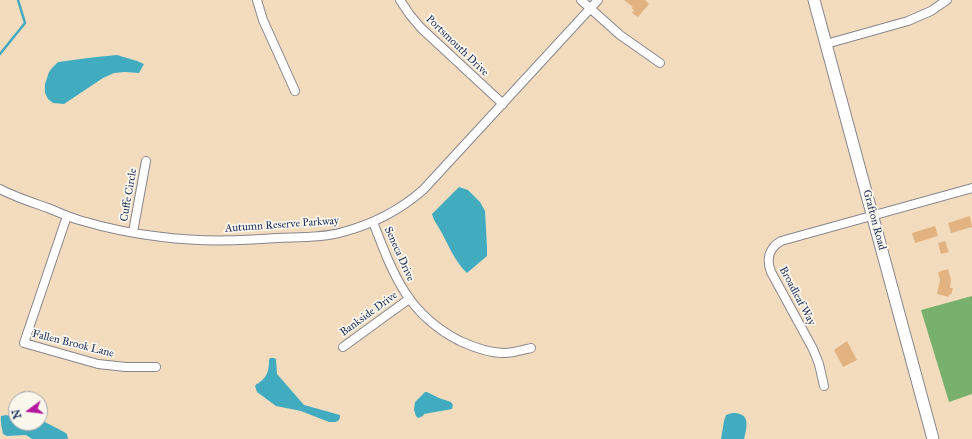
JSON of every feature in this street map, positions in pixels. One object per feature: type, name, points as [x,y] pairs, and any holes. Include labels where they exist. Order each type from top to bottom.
[{"type":"street","points":[[256,0],[263,20],[295,91]]},
{"type":"street","name":"Portsmouth Drive","points":[[400,0],[421,28],[502,104]]},
{"type":"street","points":[[581,0],[628,40],[660,63]]},
{"type":"street","name":"Autumn Reserve Parkway","points":[[0,188],[18,198],[67,216],[105,227],[162,237],[198,240],[250,240],[332,235],[351,230],[373,222],[401,207],[423,190],[598,0]]},
{"type":"street","name":"Grafton Road","points":[[814,0],[933,439]]},
{"type":"street","points":[[826,44],[908,22],[931,11],[947,0]]},
{"type":"street","name":"Cuffe Circle","points":[[133,232],[146,161]]},
{"type":"street","points":[[873,216],[972,188]]},
{"type":"street","name":"Fallen Brook Lane","points":[[67,216],[24,343],[106,365],[156,367]]},
{"type":"street","name":"Broadleaf Way","points":[[824,386],[815,353],[771,272],[768,257],[775,246],[782,241],[873,216]]},
{"type":"street","name":"Seneca Drive","points":[[373,222],[393,272],[402,289],[421,313],[445,333],[485,350],[504,353],[531,348]]},
{"type":"street","name":"Bankside Drive","points":[[343,347],[409,299]]},
{"type":"green space","points":[[972,296],[972,394],[949,402],[921,310]]},
{"type":"water","points":[[117,55],[144,64],[139,73],[114,73],[103,78],[64,104],[53,103],[48,99],[45,93],[45,84],[49,72],[58,62]]},
{"type":"water","points":[[459,187],[468,190],[480,202],[485,211],[487,256],[467,273],[455,257],[432,214]]},
{"type":"water","points":[[270,358],[276,359],[277,374],[304,405],[340,415],[339,420],[336,422],[329,422],[301,411],[276,406],[257,392],[255,386],[263,380],[266,375]]},
{"type":"water","points":[[425,392],[451,402],[453,405],[452,409],[424,414],[418,418],[414,410],[415,402]]},
{"type":"water","points":[[738,413],[745,418],[747,425],[744,439],[721,439],[726,415]]},
{"type":"water","points":[[1,416],[8,416],[8,431],[48,431],[48,424],[67,434],[68,439],[32,439],[26,435],[7,436],[3,434]]},
{"type":"building","points":[[624,0],[645,0],[649,4],[638,17],[632,13],[634,10],[631,8],[633,7]]},
{"type":"building","points":[[970,216],[972,227],[951,233],[948,223]]},
{"type":"building","points":[[935,226],[938,236],[915,243],[912,233]]},
{"type":"building","points":[[945,241],[949,252],[941,254],[938,243]]},
{"type":"building","points":[[948,269],[951,280],[950,288],[953,288],[951,295],[949,294],[949,297],[937,294],[940,280],[938,272]]},
{"type":"building","points":[[847,341],[857,360],[843,367],[834,350]]},
{"type":"waterway","points":[[0,54],[25,23],[18,0]]}]
